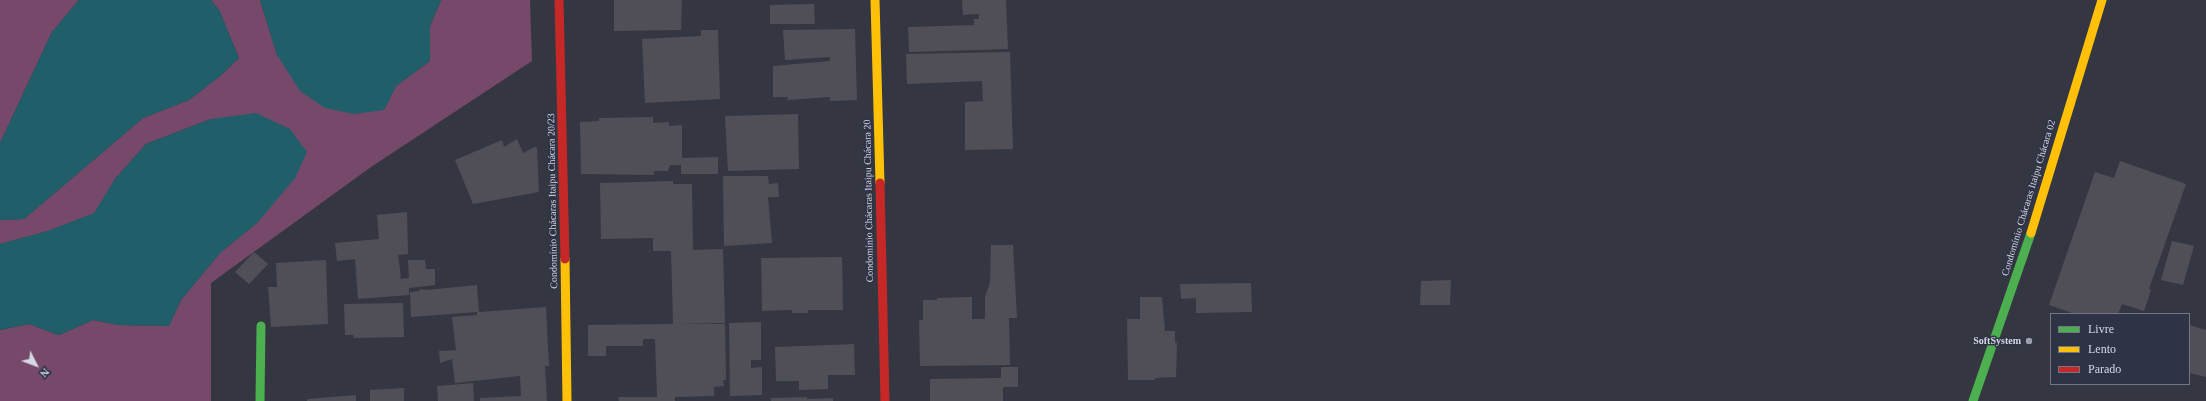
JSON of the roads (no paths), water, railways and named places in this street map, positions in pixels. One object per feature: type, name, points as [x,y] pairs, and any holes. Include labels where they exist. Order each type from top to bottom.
[{"type":"street","name":"Condomínio Chácaras Itaipu Chácara 20/23","points":[[559,0],[562,67],[567,401]]},
{"type":"street","name":"Condomínio Chácaras Itaipu Chácara 20","points":[[875,0],[885,401]]},
{"type":"street","name":"Condomínio Chácaras Itaipu Chácara 02","points":[[1972,401],[2023,258],[2102,0]]},
{"type":"street","points":[[260,401],[261,326]]},
{"type":"water","points":[[79,0],[211,0],[219,10],[239,58],[219,77],[189,100],[143,118],[24,219],[0,220],[0,143],[52,32]]},
{"type":"water","points":[[260,0],[441,0],[430,26],[430,61],[396,86],[384,110],[354,114],[325,108],[300,91],[277,55]]},
{"type":"water","points":[[256,113],[290,129],[307,152],[295,178],[258,222],[220,253],[181,300],[169,326],[119,325],[93,320],[59,335],[29,324],[0,330],[0,244],[48,231],[94,213],[115,179],[146,144],[211,119]]},
{"type":"place","name":"SoftSystem","points":[[2029,341]]}]
